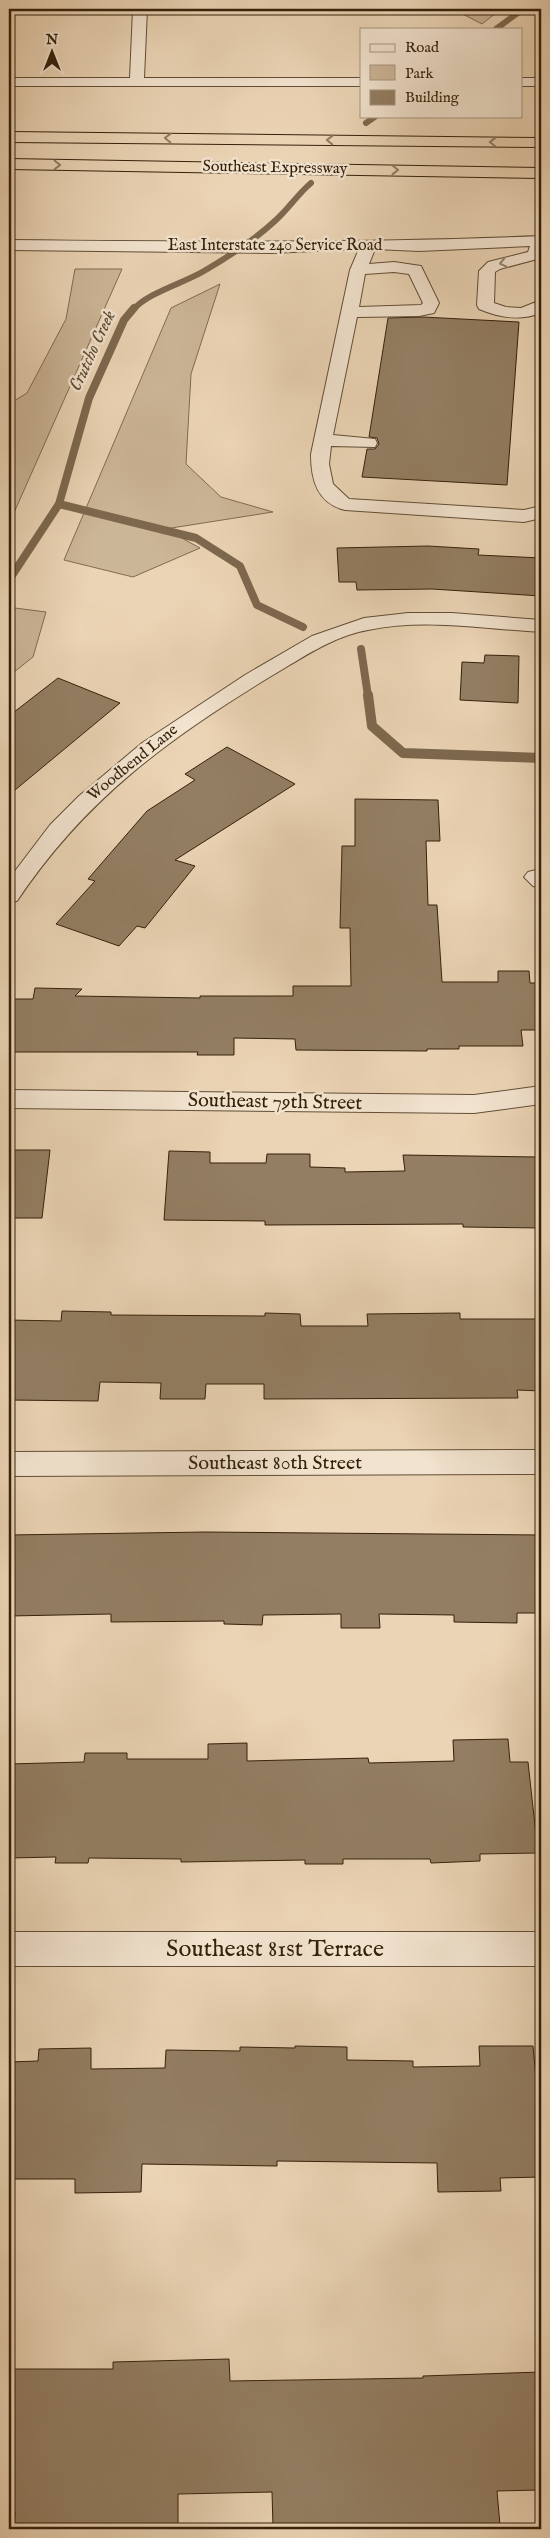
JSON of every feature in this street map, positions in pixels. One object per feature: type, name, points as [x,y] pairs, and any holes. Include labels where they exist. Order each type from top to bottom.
[{"type":"highway","name":"Southeast Expressway","points":[[9,136],[541,143]]},
{"type":"highway","name":"Southeast Expressway","points":[[9,164],[481,172],[541,175]]},
{"type":"street","points":[[137,82],[140,9]]},
{"type":"street","points":[[9,82],[360,82]]},
{"type":"street","points":[[522,82],[541,82]]},
{"type":"street","points":[[541,241],[534,261],[494,265],[486,271],[485,305],[493,309],[513,313],[527,312],[541,305]]},
{"type":"street","name":"East Interstate 240 Service Road","points":[[9,245],[271,248],[369,244],[420,246],[541,241]]},
{"type":"street","points":[[369,244],[358,270],[320,454],[320,476],[328,495],[345,504],[524,516],[541,512]]},
{"type":"street","points":[[349,312],[419,311],[428,309],[431,303],[416,270],[394,267],[358,270]]},
{"type":"street","points":[[324,435],[369,438]]},
{"type":"street","name":"Woodbend Lane","points":[[9,896],[44,845],[102,785],[189,718],[313,643],[337,632],[364,624],[386,621],[440,620],[541,626]]},
{"type":"street","name":"Southeast 79th Street","points":[[9,1099],[474,1104],[541,1095]]},
{"type":"street","name":"Southeast 80th Street","points":[[9,1464],[541,1462]]},
{"type":"street","name":"Southeast 81st Terrace","points":[[9,1949],[541,1949]]},
{"type":"green space","points":[[453,9],[501,9],[482,24]]},
{"type":"green space","points":[[75,269],[122,269],[9,524],[9,404],[27,393],[66,319]]},
{"type":"green space","points":[[220,284],[191,374],[186,464],[221,497],[273,512],[165,529],[200,548],[133,577],[64,560],[171,308]]},
{"type":"green space","points":[[15,608],[46,612],[33,657],[9,676],[9,613]]},
{"type":"building","points":[[423,317],[519,322],[507,485],[362,477],[367,449],[375,449],[379,444],[377,438],[369,437],[388,318]]},
{"type":"building","points":[[428,546],[479,549],[478,555],[541,558],[541,596],[432,589],[357,590],[356,582],[339,582],[337,548]]},
{"type":"building","points":[[485,655],[519,656],[518,703],[460,700],[462,662],[484,663]]},
{"type":"building","points":[[58,678],[120,703],[9,795],[9,716]]},
{"type":"building","points":[[227,747],[295,784],[175,860],[195,866],[145,928],[137,926],[119,946],[56,924],[95,881],[88,879],[147,811],[195,780],[185,774]]},
{"type":"building","points":[[355,799],[438,800],[440,841],[426,841],[428,905],[437,905],[442,982],[498,982],[498,971],[529,971],[530,983],[541,983],[541,1030],[521,1030],[523,1046],[459,1046],[459,1049],[427,1049],[427,1051],[296,1050],[295,1039],[234,1038],[234,1055],[197,1055],[198,1052],[9,1052],[9,1026],[13,999],[33,999],[35,988],[82,989],[75,996],[200,998],[200,996],[293,996],[293,986],[351,986],[350,928],[340,928],[342,846],[355,846]]},
{"type":"building","points":[[13,1150],[50,1150],[42,1218],[9,1218],[9,1154],[12,1154]]},
{"type":"building","points":[[169,1151],[210,1152],[210,1163],[266,1163],[267,1154],[310,1154],[310,1167],[345,1168],[345,1172],[405,1171],[403,1155],[537,1157],[541,1228],[463,1227],[463,1224],[265,1225],[265,1221],[164,1220]]},
{"type":"building","points":[[62,1311],[111,1312],[111,1315],[265,1316],[265,1313],[300,1314],[301,1326],[368,1326],[367,1314],[460,1313],[460,1319],[541,1319],[541,1391],[517,1390],[518,1398],[264,1399],[264,1384],[206,1384],[205,1399],[160,1399],[161,1383],[100,1382],[98,1401],[9,1400],[9,1320],[61,1321]]},
{"type":"building","points":[[205,1532],[541,1535],[541,1613],[517,1613],[517,1623],[454,1622],[454,1615],[379,1614],[380,1628],[341,1628],[341,1614],[263,1615],[262,1625],[224,1624],[224,1621],[111,1622],[111,1614],[9,1616],[9,1535]]},
{"type":"building","points":[[508,1739],[510,1762],[528,1762],[538,1853],[480,1854],[480,1861],[431,1863],[430,1859],[343,1859],[343,1864],[305,1864],[305,1860],[181,1862],[181,1859],[89,1858],[88,1863],[55,1863],[56,1857],[9,1858],[9,1764],[84,1762],[85,1753],[127,1753],[127,1759],[208,1759],[208,1744],[247,1743],[247,1761],[368,1758],[369,1763],[454,1761],[453,1740]]},
{"type":"building","points":[[295,2046],[347,2047],[347,2060],[413,2061],[413,2067],[480,2066],[479,2046],[533,2046],[541,2130],[541,2177],[500,2178],[501,2191],[438,2192],[437,2163],[277,2161],[277,2166],[142,2164],[141,2192],[75,2193],[75,2179],[9,2179],[9,2062],[38,2061],[39,2049],[91,2048],[91,2069],[165,2068],[166,2050],[240,2051],[240,2047],[295,2048]]},
{"type":"building","points":[[229,2359],[230,2381],[423,2378],[423,2376],[541,2372],[541,2490],[497,2491],[500,2525],[350,2529],[341,2529],[341,2524],[273,2526],[272,2492],[178,2494],[178,2526],[14,2527],[15,2512],[9,2512],[9,2369],[113,2369],[113,2362]]},
{"type":"waterway","name":"Crutcho Creek","points":[[497,28],[523,9]]},
{"type":"waterway","name":"Crutcho Creek","points":[[366,123],[373,118]]},
{"type":"waterway","name":"Crutcho Creek","points":[[133,310],[147,298],[204,271],[242,247],[277,219],[311,183]]},
{"type":"waterway","name":"Crutcho Creek","points":[[59,504],[89,398],[124,320],[134,308]]},
{"type":"waterway","name":"Crutcho Creek","points":[[9,580],[59,504]]},
{"type":"waterway","points":[[59,504],[196,538],[240,566],[257,605],[303,627]]},
{"type":"waterway","points":[[361,649],[368,696]]},
{"type":"waterway","points":[[368,695],[372,726],[403,753],[541,758]]}]
